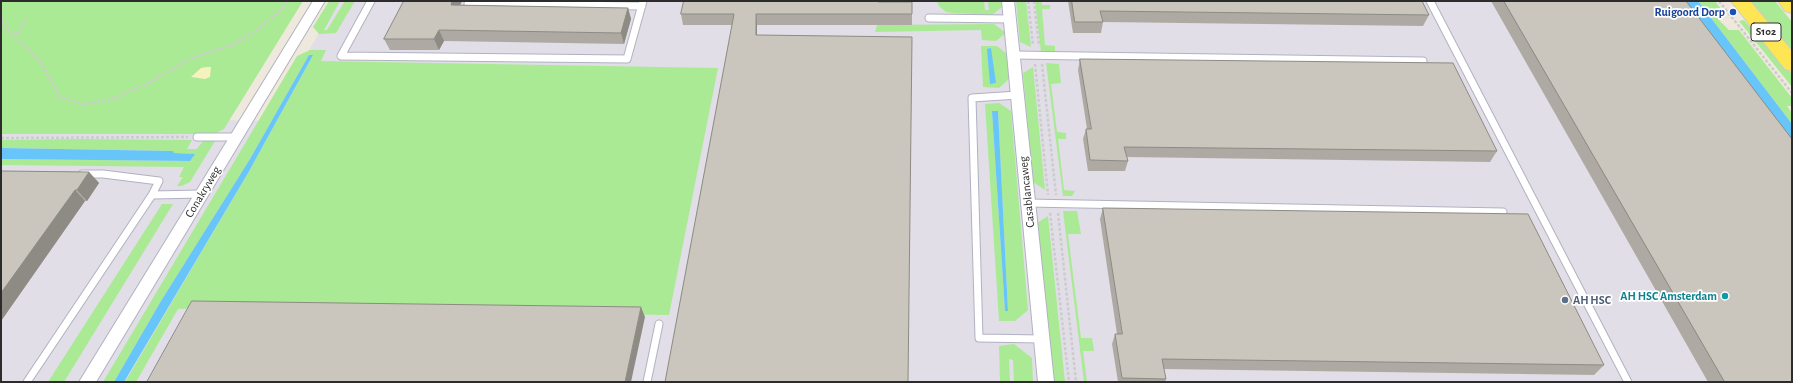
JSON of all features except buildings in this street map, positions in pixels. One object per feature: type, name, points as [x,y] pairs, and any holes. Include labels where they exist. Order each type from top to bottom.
[{"type":"main road","name":"S102","points":[[1740,1],[1792,64]]},
{"type":"main road","points":[[1787,1],[1792,7]]},
{"type":"street","name":"Conakryweg","points":[[87,382],[319,1]]},
{"type":"street","name":"Casablancaweg","points":[[1008,1],[1046,382]]},
{"type":"lane","points":[[371,1],[341,56],[627,58],[643,4],[468,4]]},
{"type":"lane","points":[[1430,1],[1628,382]]},
{"type":"lane","points":[[929,18],[1010,19]]},
{"type":"lane","points":[[1014,55],[1424,61]]},
{"type":"lane","points":[[1018,95],[972,98],[979,338],[1042,339]]},
{"type":"lane","points":[[197,137],[236,137]]},
{"type":"lane","points":[[27,382],[152,195],[159,181],[103,174],[72,174]]},
{"type":"lane","points":[[152,195],[202,194]]},
{"type":"lane","points":[[1028,203],[1503,212]]},
{"type":"lane","points":[[647,382],[659,324]]},
{"type":"path","points":[[1,15],[3,24],[40,61],[60,97],[83,104],[114,99],[150,82],[194,57],[233,45],[257,30],[282,9],[287,1]]},
{"type":"path","points":[[1719,1],[1792,93]]},
{"type":"path","points":[[15,37],[26,19]]},
{"type":"path","points":[[1,138],[133,136],[197,137]]},
{"type":"shaded area","points":[[338,1],[1701,1],[1792,120],[1792,382],[1,382],[1,115],[267,121]]},
{"type":"green space","points":[[1,1],[303,1],[224,129],[214,134],[1,134]]},
{"type":"green space","points":[[329,1],[340,1],[324,30],[327,30],[345,1],[355,1],[336,33],[319,34],[313,27]]},
{"type":"green space","points":[[937,1],[984,1],[985,10],[989,10],[988,1],[1001,1],[1002,7],[992,15],[953,13],[946,12],[939,6]]},
{"type":"green space","points":[[1016,1],[1026,1],[1031,47],[1020,42]]},
{"type":"green space","points":[[1035,1],[1041,1],[1042,5],[1050,5],[1050,9],[1042,9],[1045,45],[1055,46],[1055,52],[1041,52]]},
{"type":"green space","points":[[1698,1],[1715,1],[1725,14],[1717,13],[1722,19],[1719,20],[1729,30],[1739,30],[1792,98],[1792,106],[1787,106],[1792,113],[1792,124]]},
{"type":"green space","points":[[1746,1],[1775,1],[1792,22],[1792,56]]},
{"type":"green space","points":[[1744,20],[1792,74],[1792,87],[1739,21]]},
{"type":"green space","points":[[994,24],[1006,33],[996,41],[982,40],[981,30],[875,32],[877,25]]},
{"type":"green space","points":[[981,46],[997,46],[1007,54],[1009,79],[999,88],[983,87]]},
{"type":"green space","points":[[310,50],[326,50],[321,61],[718,68],[669,315],[200,308],[178,309],[136,382],[125,382],[248,173],[313,55],[309,55],[250,159],[161,301],[114,382],[103,382],[297,56]]},
{"type":"green space","points":[[1046,63],[1059,64],[1061,83],[1051,84],[1057,132],[1066,133],[1066,139],[1058,139],[1064,190],[1075,191],[1072,196],[1063,196]]},
{"type":"green space","points":[[1033,67],[1045,190],[1033,182],[1023,73]]},
{"type":"green space","points":[[999,103],[1011,111],[1028,310],[1015,321],[999,321],[985,104]],"holes":[[[992,111],[998,111],[1008,311],[1005,311]]]},
{"type":"green space","points":[[1,140],[192,140],[187,149],[197,149],[203,141],[215,141],[190,182],[182,186],[177,186],[183,177],[179,177],[184,167],[1,165],[1,159],[190,161],[194,154],[174,153],[173,151],[1,148]]},
{"type":"green space","points":[[162,204],[173,204],[64,382],[48,382]]},
{"type":"green space","points":[[1063,211],[1077,211],[1081,234],[1068,234],[1081,338],[1092,338],[1094,351],[1083,351],[1087,382],[1084,382]]},
{"type":"green space","points":[[1048,216],[1065,382],[1053,382],[1037,223]]},
{"type":"green space","points":[[1014,344],[1032,358],[1033,382],[1014,382],[1013,360],[1009,359],[1010,382],[1000,382],[999,346]]},
{"type":"sand","points":[[211,67],[210,77],[205,79],[191,77],[201,68]]},
{"type":"water","points":[[1685,1],[1698,1],[1792,124],[1792,142]]},
{"type":"water","points":[[991,48],[996,83],[990,84],[987,49]]},
{"type":"water","points":[[309,55],[313,55],[248,173],[124,382],[114,382],[161,301],[250,159]]},
{"type":"water","points":[[992,111],[998,111],[1008,311],[1005,311]]},
{"type":"water","points":[[1,148],[173,151],[174,153],[195,154],[190,161],[1,159]]},
{"type":"place","name":"Ruigoord Dorp","points":[[1733,12]]},
{"type":"place","name":"AH HSC Amsterdam","points":[[1725,296]]},
{"type":"place","name":"AH HSC","points":[[1565,300]]}]
